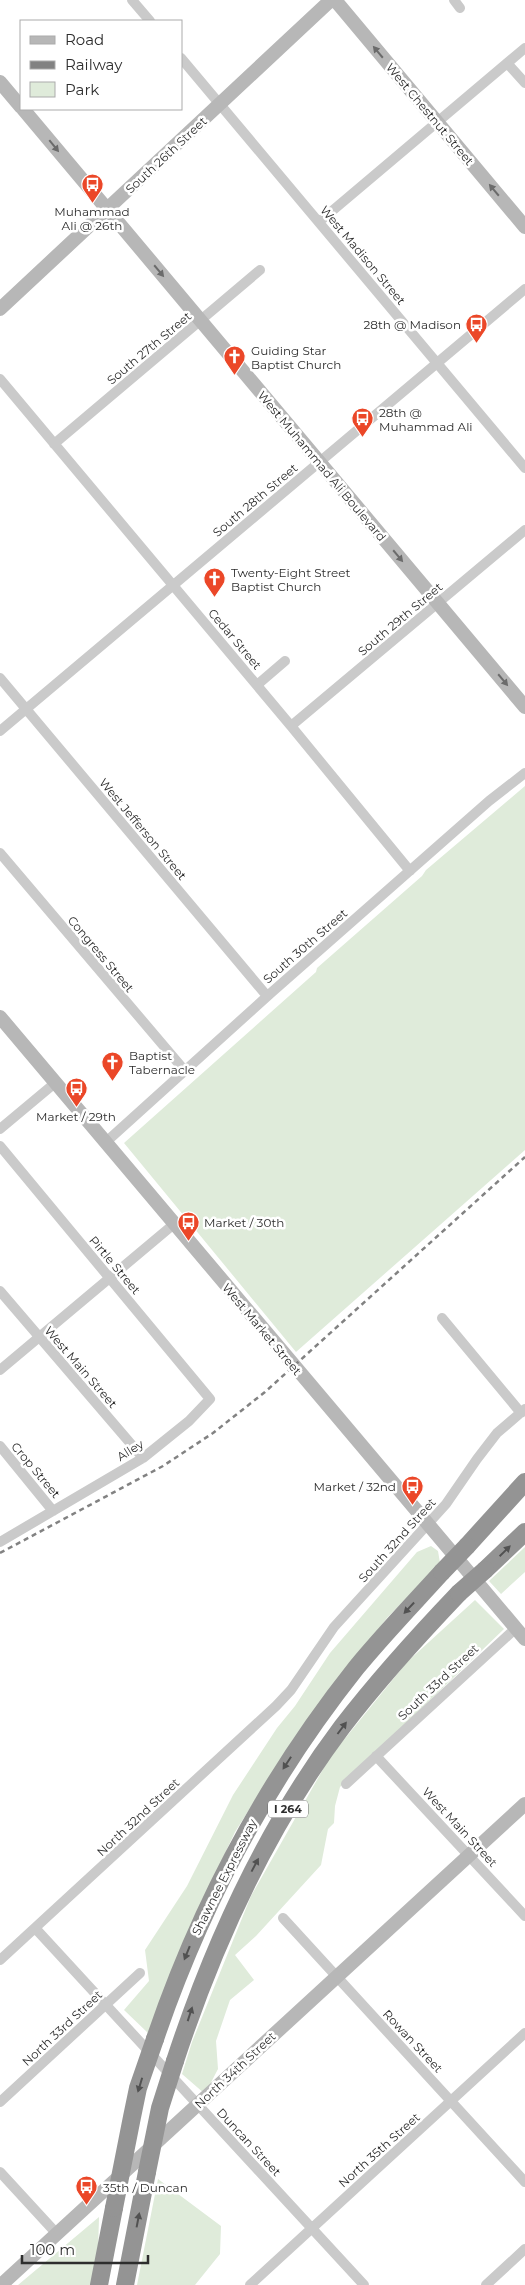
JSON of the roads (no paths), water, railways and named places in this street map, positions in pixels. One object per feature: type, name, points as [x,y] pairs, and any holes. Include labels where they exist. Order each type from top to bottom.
[{"type":"highway","points":[[467,1546],[525,1482]]},
{"type":"highway","name":"Shawnee Expressway","points":[[99,2285],[134,2107],[155,2039],[192,1941],[216,1888],[277,1778],[322,1712],[357,1667],[467,1546],[525,1495]]},
{"type":"highway","name":"Shawnee Expressway","points":[[125,2285],[160,2108],[195,2000],[222,1934],[255,1864],[288,1809],[341,1729],[371,1690],[459,1593],[525,1532]]},
{"type":"street","points":[[132,0],[149,20]]},
{"type":"street","name":"South 26th Street","points":[[0,309],[333,0]]},
{"type":"street","name":"West Chestnut Street","points":[[333,0],[525,227]]},
{"type":"street","points":[[319,222],[525,48]]},
{"type":"street","name":"West Madison Street","points":[[182,59],[525,468]]},
{"type":"street","points":[[507,63],[525,83]]},
{"type":"street","name":"West Muhammad Ali Boulevard","points":[[0,82],[20,106]]},
{"type":"street","name":"West Muhammad Ali Boulevard","points":[[24,110],[525,707]]},
{"type":"street","name":"South 27th Street","points":[[54,444],[260,270]]},
{"type":"street","name":"South 28th Street","points":[[0,731],[525,289]]},
{"type":"street","name":"Cedar Street","points":[[0,379],[257,685],[410,871]]},
{"type":"street","name":"South 29th Street","points":[[291,726],[525,530]]},
{"type":"street","points":[[257,685],[286,661]]},
{"type":"street","name":"West Jefferson Street","points":[[0,678],[267,996]]},
{"type":"street","name":"South 30th Street","points":[[106,1142],[267,996],[489,801],[525,773]]},
{"type":"street","name":"Congress Street","points":[[0,853],[185,1071]]},
{"type":"street","name":"West Market Street","points":[[0,1018],[525,1639]]},
{"type":"street","points":[[0,1129],[56,1083]]},
{"type":"street","name":"Pirtle Street","points":[[0,1146],[210,1399]]},
{"type":"street","points":[[0,1370],[174,1224]]},
{"type":"street","name":"West Main Street","points":[[0,1291],[143,1458]]},
{"type":"street","points":[[442,1318],[523,1411]]},
{"type":"street","name":"Alley","points":[[0,1542],[143,1458],[189,1421],[210,1399]]},
{"type":"street","name":"South 32nd Street","points":[[291,1690],[334,1628],[446,1504],[497,1433],[523,1411]]},
{"type":"street","name":"Crop Street","points":[[0,1446],[53,1511]]},
{"type":"street","name":"South 33rd Street","points":[[376,1756],[516,1628]]},
{"type":"street","name":"North 32nd Street","points":[[0,1960],[276,1706],[291,1690]]},
{"type":"street","points":[[346,1784],[376,1756]]},
{"type":"street","name":"West Main Street","points":[[376,1756],[525,1916]]},
{"type":"street","name":"North 34th Street","points":[[1,2285],[525,1804]]},
{"type":"street","name":"Rowan Street","points":[[283,1918],[525,2182]]},
{"type":"street","name":"Duncan Street","points":[[35,1928],[364,2285]]},
{"type":"street","name":"North 33rd Street","points":[[0,2102],[140,1973]]},
{"type":"street","name":"North 35th Street","points":[[250,2285],[525,2033]]},
{"type":"street","points":[[0,2172],[56,2234]]},
{"type":"street","points":[[486,2285],[525,2249]]},
{"type":"railway","points":[[0,1553],[163,1466],[213,1433],[265,1392],[525,1157]]},
{"type":"place","name":"Muhammad Ali @ 26th","points":[[92,203]]},
{"type":"place","name":"28th @ Madison","points":[[477,343]]},
{"type":"place","name":"Guiding Star Baptist Church","points":[[235,376]]},
{"type":"place","name":"28th @ Muhammad Ali","points":[[363,438]]},
{"type":"place","name":"Twenty-Eight Street Baptist Church","points":[[215,598]]},
{"type":"place","name":"Baptist Tabernacle","points":[[113,1081]]},
{"type":"place","name":"Market / 29th","points":[[76,1108]]},
{"type":"place","name":"Market / 30th","points":[[188,1241]]},
{"type":"place","name":"Market / 32nd","points":[[412,1505]]},
{"type":"place","name":"35th / Duncan","points":[[87,2206]]}]
